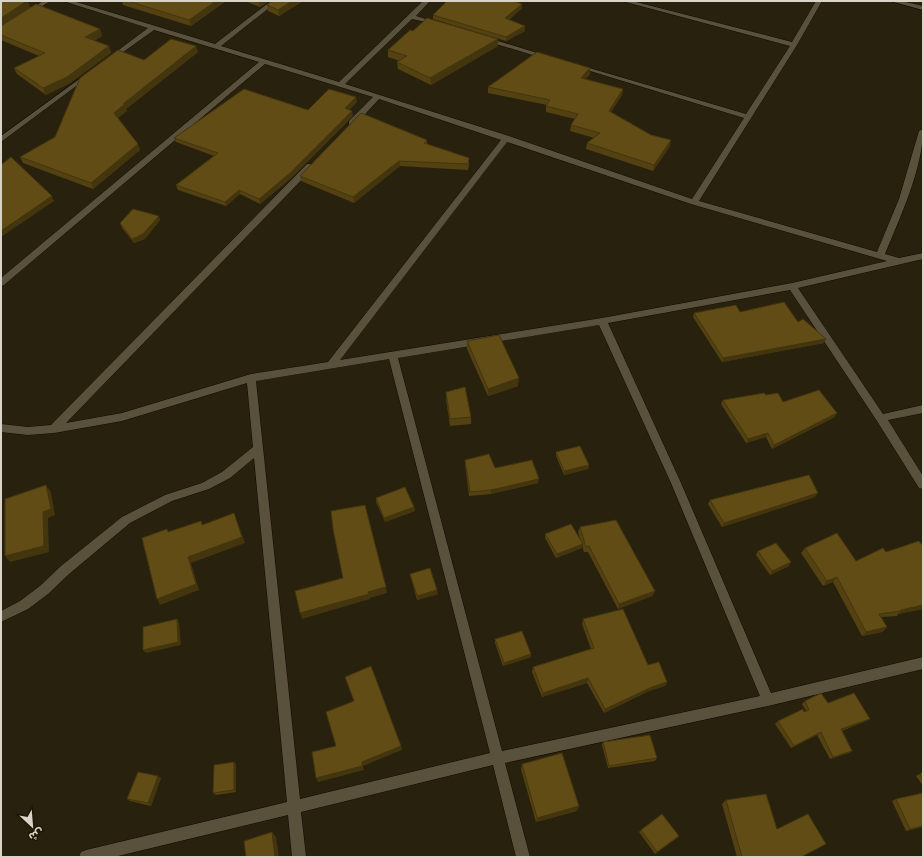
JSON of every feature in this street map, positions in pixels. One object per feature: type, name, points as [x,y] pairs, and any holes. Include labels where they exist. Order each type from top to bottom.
[{"type":"street","points":[[21,18],[47,1]]},
{"type":"street","points":[[66,1],[378,96],[694,202],[898,261]]},
{"type":"street","points":[[216,47],[274,1]]},
{"type":"street","points":[[340,85],[427,1]]},
{"type":"street","points":[[625,1],[794,45]]},
{"type":"street","points":[[694,202],[794,45],[819,1]]},
{"type":"street","points":[[893,1],[923,8]]},
{"type":"street","points":[[410,16],[441,26]]},
{"type":"street","points":[[102,65],[153,27]]},
{"type":"street","points":[[479,37],[556,60]]},
{"type":"street","points":[[1,283],[264,61]]},
{"type":"street","points":[[571,64],[747,117]]},
{"type":"street","points":[[1,140],[96,69]]},
{"type":"street","points":[[345,130],[378,96]]},
{"type":"street","points":[[880,256],[903,199],[923,132]]},
{"type":"street","points":[[330,365],[506,138]]},
{"type":"street","points":[[54,429],[318,158]]},
{"type":"street","points":[[1,428],[28,431],[54,429],[122,417],[251,378],[602,321],[792,286],[923,256]]},
{"type":"street","points":[[792,286],[881,418],[923,485]]},
{"type":"street","points":[[602,321],[676,483],[768,700]]},
{"type":"street","points":[[393,356],[523,857]]},
{"type":"street","points":[[251,378],[299,857]]},
{"type":"street","points":[[881,418],[923,409]]},
{"type":"street","points":[[1,617],[24,605],[44,590],[64,570],[126,520],[169,498],[205,486],[226,475],[258,449]]},
{"type":"street","points":[[86,857],[498,758],[768,700],[923,663]]},
{"type":"building","points":[[1,1],[27,1],[1,18]]},
{"type":"building","points":[[128,1],[216,1],[189,20]]},
{"type":"building","points":[[272,1],[292,1],[278,10],[267,5]]},
{"type":"building","points":[[447,1],[514,1],[522,4],[505,18],[525,26],[506,37],[433,15]]},
{"type":"building","points":[[36,4],[100,29],[85,37],[109,46],[67,77],[43,88],[14,68],[45,53],[1,35],[1,26]]},
{"type":"building","points":[[427,18],[498,39],[430,78],[397,62],[407,56],[388,50],[410,30],[413,31]]},
{"type":"building","points":[[171,39],[196,46],[123,104],[125,104],[114,113],[138,144],[91,183],[20,157],[55,137],[80,78],[118,50],[144,60]]},
{"type":"building","points":[[537,52],[590,68],[581,78],[623,89],[609,111],[651,135],[671,140],[654,165],[587,143],[600,133],[571,125],[578,114],[546,106],[550,100],[488,87]]},
{"type":"building","points":[[244,89],[308,110],[329,89],[356,97],[345,108],[352,111],[289,174],[259,199],[239,190],[225,202],[176,185],[218,153],[174,138]]},
{"type":"building","points":[[361,113],[427,140],[424,143],[469,158],[468,164],[399,161],[353,197],[300,176]]},
{"type":"building","points":[[11,157],[52,196],[1,231],[1,165]]},
{"type":"building","points":[[133,209],[159,216],[143,234],[132,239],[120,223]]},
{"type":"building","points":[[784,302],[798,322],[803,319],[826,339],[723,358],[694,313],[736,305],[740,312]]},
{"type":"building","points":[[499,335],[519,378],[488,389],[467,341]]},
{"type":"building","points":[[465,387],[471,417],[450,419],[446,392]]},
{"type":"building","points":[[819,390],[837,413],[774,445],[768,433],[748,439],[723,400],[764,393],[766,395],[778,393],[783,402]]},
{"type":"building","points":[[580,446],[589,465],[564,471],[556,452]]},
{"type":"building","points":[[489,454],[495,468],[532,460],[539,479],[491,490],[470,492],[465,460]]},
{"type":"building","points":[[809,475],[818,493],[724,523],[710,500]]},
{"type":"building","points":[[46,485],[51,509],[43,512],[44,546],[5,556],[5,499]]},
{"type":"building","points":[[405,487],[414,507],[384,518],[376,498]]},
{"type":"building","points":[[365,505],[386,587],[368,592],[369,594],[300,613],[295,591],[343,578],[333,529],[331,511]]},
{"type":"building","points":[[234,513],[242,537],[188,557],[196,584],[157,599],[142,538],[167,529],[168,532],[201,521],[202,525]]},
{"type":"building","points":[[616,520],[655,591],[619,604],[589,546],[586,547],[580,527]]},
{"type":"building","points":[[571,524],[583,544],[557,554],[545,534]]},
{"type":"building","points":[[837,533],[856,561],[883,548],[886,552],[919,541],[923,546],[923,605],[901,611],[879,614],[887,627],[866,632],[837,577],[827,581],[805,548]]},
{"type":"building","points":[[776,543],[791,562],[772,571],[758,551]]},
{"type":"building","points":[[430,568],[437,590],[417,596],[410,574]]},
{"type":"building","points":[[623,609],[648,665],[659,662],[667,682],[652,687],[605,709],[588,678],[543,693],[533,667],[594,648],[583,619]]},
{"type":"building","points":[[177,619],[178,642],[143,650],[143,627]]},
{"type":"building","points":[[522,631],[531,654],[504,663],[495,639]]},
{"type":"building","points":[[371,666],[401,746],[362,762],[362,766],[316,778],[312,752],[336,746],[326,712],[354,701],[345,677]]},
{"type":"building","points":[[821,693],[828,703],[854,693],[870,719],[841,729],[852,751],[833,757],[821,732],[794,746],[778,721],[803,709],[804,712],[809,710],[805,701]]},
{"type":"building","points":[[650,735],[657,758],[609,766],[603,742]]},
{"type":"building","points":[[562,753],[579,806],[537,818],[522,764]]},
{"type":"building","points":[[234,762],[234,790],[213,793],[214,765]]},
{"type":"building","points":[[138,772],[158,776],[148,803],[127,799]]},
{"type":"building","points":[[923,793],[923,826],[910,829],[896,799]]},
{"type":"building","points":[[766,794],[777,829],[808,814],[826,844],[801,857],[742,857],[726,800]]},
{"type":"building","points":[[662,814],[679,836],[657,852],[641,830]]},
{"type":"building","points":[[272,832],[275,857],[246,857],[244,841]]}]
